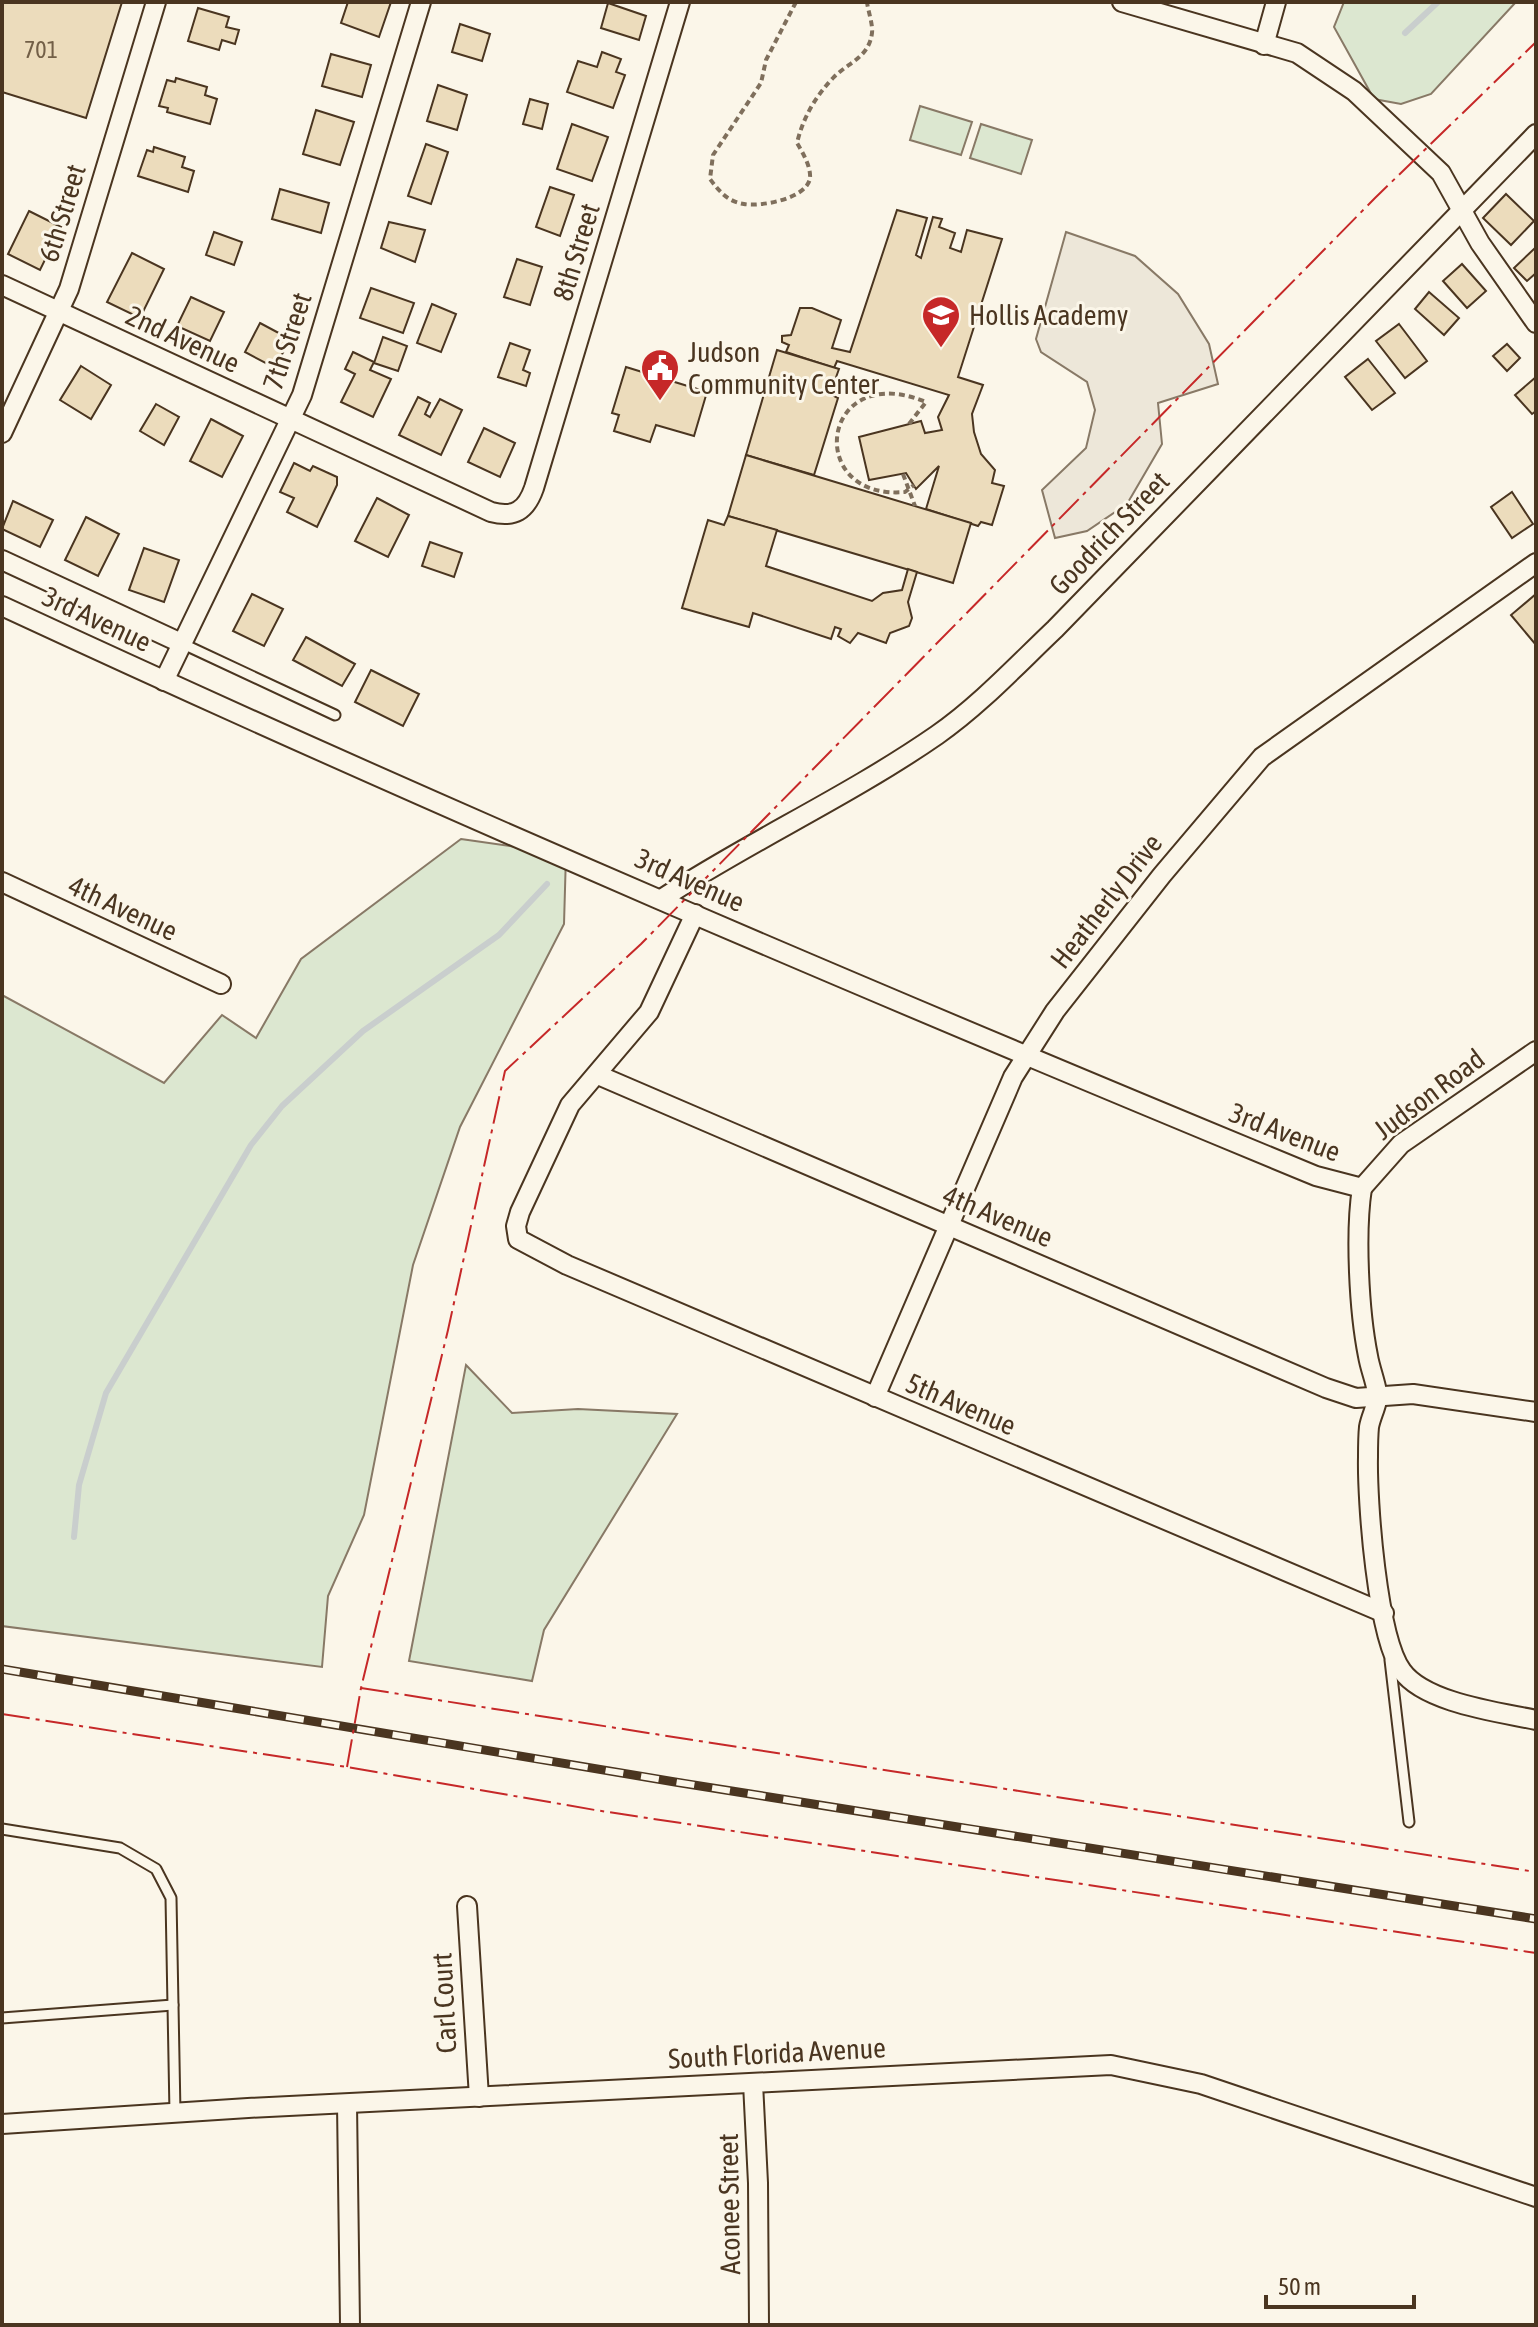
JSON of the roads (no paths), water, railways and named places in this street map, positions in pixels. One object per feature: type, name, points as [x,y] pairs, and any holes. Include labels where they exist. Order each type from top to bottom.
[{"type":"street","name":"6th Street","points":[[2,433],[69,289],[156,2]]},
{"type":"street","name":"7th Street","points":[[164,681],[302,395],[421,2]]},
{"type":"street","name":"8th Street","points":[[517,513],[530,500],[534,488],[680,2]]},
{"type":"street","points":[[1122,2],[1297,53],[1354,91],[1441,173],[1480,243],[1536,323]]},
{"type":"street","points":[[1264,45],[1276,2]]},
{"type":"street","name":"Goodrich Street","points":[[663,898],[897,761],[939,734],[982,698],[1077,606],[1536,134]]},
{"type":"street","name":"2nd Avenue","points":[[2,285],[491,512],[507,516],[517,513]]},
{"type":"street","name":"3rd Avenue","points":[[2,560],[181,643]]},
{"type":"street","name":"Heatherly Drive","points":[[875,1397],[1027,1054],[1055,1011],[1153,887],[1262,757],[1536,563]]},
{"type":"street","name":"3rd Avenue","points":[[2,606],[339,761],[695,914],[1316,1176],[1362,1188]]},
{"type":"street","name":"4th Avenue","points":[[2,882],[221,984]]},
{"type":"street","points":[[598,1075],[649,1012],[695,914]]},
{"type":"street","name":"Judson Road","points":[[1362,1188],[1401,1144],[1536,1051]]},
{"type":"street","name":"4th Avenue","points":[[598,1075],[1326,1388],[1356,1398],[1413,1394],[1536,1412]]},
{"type":"street","name":"5th Avenue","points":[[598,1075],[570,1105],[520,1212],[516,1226],[518,1239],[555,1260],[1384,1613]]},
{"type":"street","points":[[1362,1188],[1357,1218],[1364,1318],[1367,1354],[1378,1395],[1369,1425],[1372,1532],[1384,1613],[1395,1660],[1415,1683],[1444,1697],[1536,1720]]},
{"type":"street","name":"Carl Court","points":[[467,1906],[479,2097]]},
{"type":"street","name":"South Florida Avenue","points":[[2,2124],[1111,2065],[1201,2084],[1536,2197]]},
{"type":"street","name":"Aconee Street","points":[[753,2083],[758,2183],[759,2325]]},
{"type":"street","points":[[347,2104],[350,2325]]},
{"type":"lane","points":[[181,643],[335,715]]},
{"type":"lane","points":[[1384,1613],[1409,1822]]},
{"type":"lane","points":[[2,1829],[120,1848],[156,1869],[171,1898],[175,2113]]},
{"type":"lane","points":[[2,2018],[173,2005]]},
{"type":"waterway","points":[[1405,33],[1438,2]]},
{"type":"waterway","points":[[74,1537],[79,1485],[106,1393],[251,1145],[282,1106],[363,1031],[499,935],[547,884]]},
{"type":"railway","points":[[2,1669],[675,1782],[1536,1919]]},
{"type":"place","name":"Hollis Academy","points":[[941,349]]},
{"type":"place","name":"Judson Community Center","points":[[660,402]]}]
